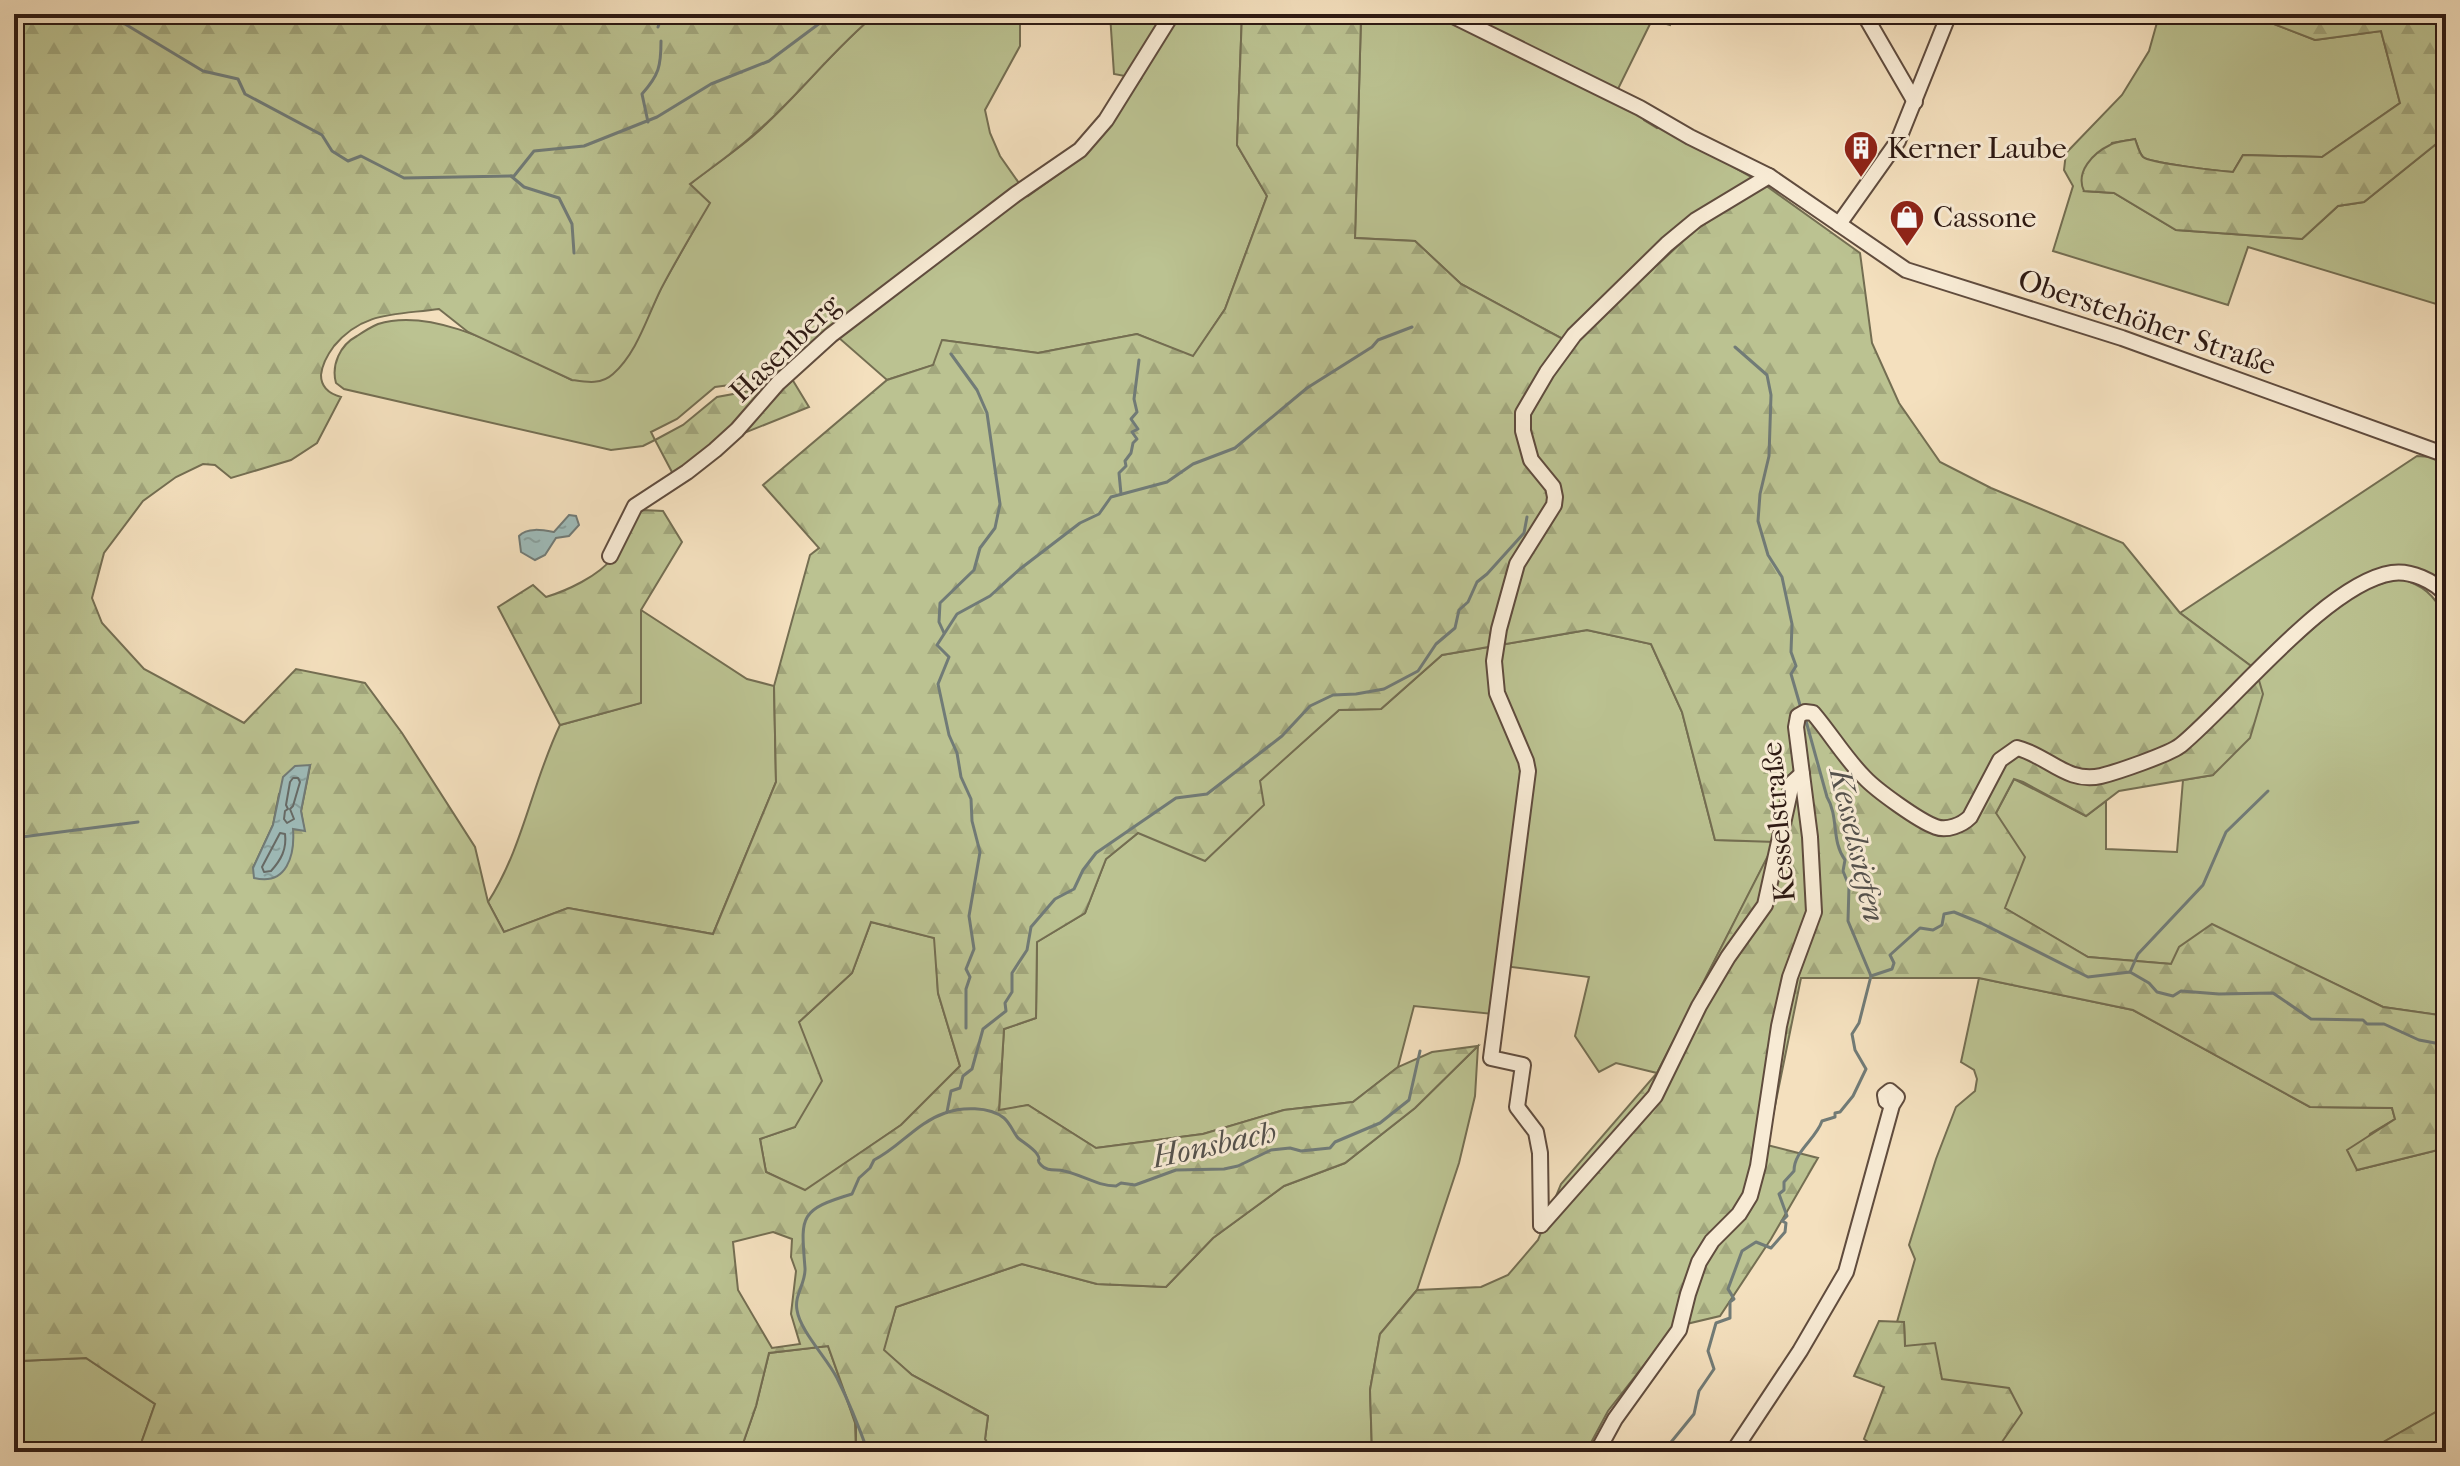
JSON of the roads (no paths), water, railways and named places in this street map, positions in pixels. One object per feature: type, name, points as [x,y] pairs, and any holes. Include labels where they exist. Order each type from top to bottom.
[{"type":"street","name":"Hasenberg","points":[[610,556],[635,506],[715,450],[778,383],[853,316],[1080,150],[1093,137],[1172,14]]},
{"type":"street","name":"Oberstehöher Straße","points":[[1449,14],[1640,108],[1769,176],[1802,196],[1890,261],[1926,278],[2122,338],[2446,455]]},
{"type":"street","points":[[1864,14],[1915,102]]},
{"type":"street","points":[[1839,224],[1898,141],[1949,14]]},
{"type":"street","points":[[1769,176],[1696,220],[1646,264],[1574,335],[1523,413],[1527,451],[1531,460],[1547,476],[1555,497],[1554,505],[1517,564],[1499,629],[1494,661],[1497,693],[1528,771],[1491,1058],[1523,1065],[1517,1107],[1536,1132],[1540,1153],[1541,1225],[1655,1096],[1699,1006],[1728,957],[1765,905],[1792,783],[1802,774]]},
{"type":"street","name":"Kesselstraße","points":[[1597,1452],[1615,1419],[1679,1330],[1695,1273],[1712,1241],[1739,1214],[1750,1196],[1758,1166],[1779,1026],[1790,977],[1814,912],[1810,837],[1796,727],[1798,716],[1809,712],[1820,721],[1864,778],[1937,827],[1957,825],[1964,823],[1976,810],[2000,760],[2017,748],[2031,751],[2071,775],[2099,777],[2179,748],[2293,637],[2360,585],[2394,572],[2425,579],[2446,595]]},
{"type":"street","points":[[1733,1452],[1800,1351],[1846,1272],[1892,1105]]},
{"type":"water","points":[[569,515],[576,516],[579,525],[569,536],[556,538],[545,555],[535,560],[521,552],[519,536],[522,533],[535,530],[554,532]]},
{"type":"water","points":[[310,765],[301,811],[305,831],[293,829],[290,858],[281,873],[265,879],[254,878],[253,868],[273,825],[283,777],[295,766]]},
{"type":"waterway","points":[[88,14],[125,24],[203,71],[238,79],[245,94],[322,135],[332,151],[348,161],[361,156],[404,178],[514,176],[534,151],[584,146],[657,117],[711,84],[769,61],[832,14]]},
{"type":"waterway","points":[[658,27],[661,19]]},
{"type":"waterway","points":[[648,122],[642,94],[658,70],[661,41]]},
{"type":"waterway","points":[[511,176],[524,187],[559,198],[572,224],[574,253]]},
{"type":"waterway","points":[[966,1028],[966,989],[970,977],[966,969],[974,949],[969,916],[980,852],[972,821],[971,799],[961,777],[938,684],[949,657],[937,645],[957,614],[990,596],[1080,523],[1099,514],[1111,497],[1167,482],[1193,464],[1235,448],[1307,388],[1372,347],[1378,340],[1412,327]]},
{"type":"waterway","name":"Kesselssiefen","points":[[1735,347],[1767,375],[1771,395],[1769,456],[1760,494],[1758,521],[1768,555],[1782,577],[1792,624],[1791,652],[1796,666],[1791,674],[1800,705]]},
{"type":"waterway","points":[[944,633],[939,622],[940,603],[974,570],[980,548],[995,528],[1000,504],[987,413],[977,390],[951,354]]},
{"type":"waterway","points":[[1121,494],[1119,473],[1126,466],[1125,461],[1137,439],[1132,432],[1138,429],[1131,419],[1137,412],[1134,399],[1139,360]]},
{"type":"waterway","points":[[947,1112],[951,1091],[960,1088],[963,1076],[972,1069],[983,1029],[1006,1011],[1005,1003],[1012,992],[1012,973],[1027,950],[1031,927],[1055,899],[1074,889],[1096,853],[1176,798],[1207,794],[1282,736],[1310,706],[1333,695],[1384,689],[1418,671],[1436,644],[1455,628],[1459,610],[1468,602],[1477,582],[1524,533],[1527,517]]},
{"type":"waterway","name":"Kesselssiefen","points":[[1806,721],[1831,805],[1838,845],[1845,860],[1843,871],[1849,886],[1848,921],[1871,976]]},
{"type":"waterway","points":[[2130,972],[2138,954],[2203,885],[2226,832],[2268,791]]},
{"type":"waterway","points":[[14,838],[138,822]]},
{"type":"waterway","points":[[1663,1452],[1694,1414],[1699,1391],[1714,1369],[1708,1351],[1716,1323],[1730,1318],[1730,1302],[1734,1299],[1728,1289],[1742,1251],[1756,1242],[1771,1248],[1785,1232],[1786,1223],[1782,1221],[1787,1216],[1779,1194],[1784,1190],[1784,1182],[1794,1171],[1801,1151],[1822,1121],[1835,1117],[1835,1113],[1840,1112],[1853,1096],[1866,1069],[1855,1050],[1852,1034],[1859,1023],[1871,976],[1892,969],[1894,963],[1890,955],[1920,928],[1933,930],[1942,925],[1944,914],[1954,912],[1981,923],[2088,977],[2130,972],[2149,983],[2157,992],[2173,996],[2181,991],[2273,993],[2311,1019],[2363,1020],[2367,1024],[2384,1024],[2419,1040],[2446,1045]]},
{"type":"waterway","name":"Honsbach","points":[[868,1452],[837,1378],[799,1318],[797,1299],[805,1273],[803,1237],[807,1218],[821,1205],[852,1194],[859,1178],[874,1160],[935,1117],[967,1109],[991,1111],[1006,1120],[1046,1169],[1061,1170],[1109,1186],[1121,1183],[1135,1185],[1176,1170],[1238,1166],[1271,1150],[1330,1148],[1335,1142],[1380,1123],[1409,1100],[1420,1051]]},
{"type":"place","name":"Kerner Laube","points":[[1861,179]]},
{"type":"place","name":"Cassone","points":[[1907,248]]}]
